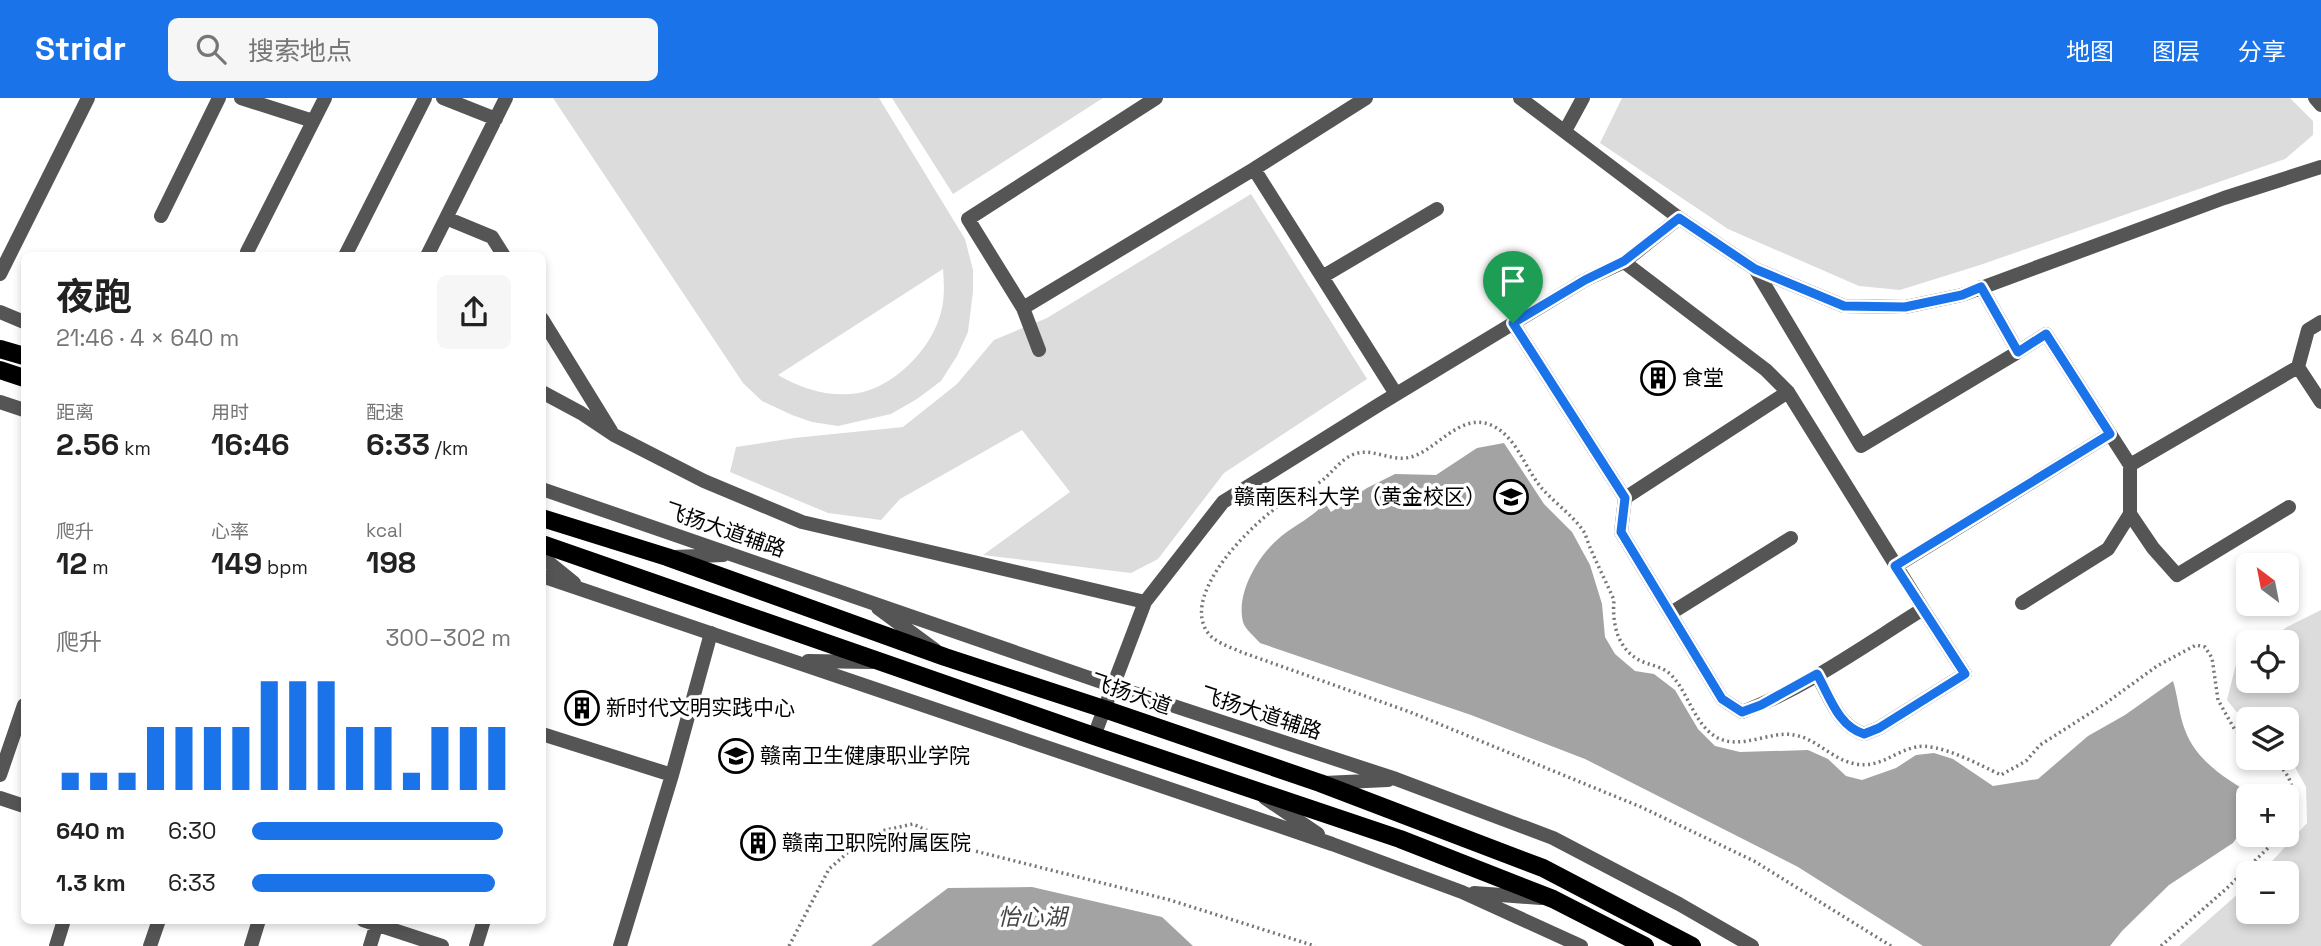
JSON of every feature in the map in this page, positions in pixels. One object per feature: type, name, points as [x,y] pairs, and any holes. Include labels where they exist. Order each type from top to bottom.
[{"type":"main road","points":[[0,349],[21,355]]},
{"type":"main road","points":[[0,370],[21,377]]},
{"type":"main road","name":"飞扬大道","points":[[546,519],[667,557],[945,657],[1320,783],[1544,868],[1692,946]]},
{"type":"main road","points":[[546,545],[1400,839],[1553,899],[1645,946]]},
{"type":"street","points":[[0,274],[88,98]]},
{"type":"street","points":[[162,216],[219,98]]},
{"type":"street","points":[[241,98],[313,121]]},
{"type":"street","points":[[247,252],[325,98]]},
{"type":"street","points":[[347,252],[425,98]]},
{"type":"street","points":[[443,98],[496,119]]},
{"type":"street","points":[[429,252],[506,98]]},
{"type":"street","points":[[1039,350],[1023,307],[968,219],[1156,98]]},
{"type":"street","points":[[1023,307],[1254,169],[1366,98]]},
{"type":"street","points":[[1520,98],[1679,218],[1755,269],[1844,306],[1905,307],[1962,295],[2224,198],[2321,167]]},
{"type":"street","points":[[1565,131],[1583,98]]},
{"type":"street","points":[[2315,98],[2321,105]]},
{"type":"street","points":[[1254,169],[1396,394]]},
{"type":"street","points":[[1322,277],[1437,209]]},
{"type":"street","points":[[446,218],[492,237],[501,252]]},
{"type":"street","points":[[1094,736],[1144,602],[1223,502],[1513,323],[1585,280],[1624,261],[1679,218]]},
{"type":"street","points":[[1624,261],[1766,370],[1788,392],[1965,674],[1879,728],[1864,734],[1852,730],[1842,721],[1817,674]]},
{"type":"street","points":[[1755,269],[1861,446],[2046,334],[2130,465],[2130,514],[2108,549],[2022,603]]},
{"type":"street","points":[[1981,287],[2018,352]]},
{"type":"street","points":[[0,312],[21,321]]},
{"type":"street","points":[[2130,465],[2298,367],[2308,330],[2321,322]]},
{"type":"street","points":[[1513,323],[1625,498],[1621,532],[1722,699],[1742,712],[1761,705],[1923,609]]},
{"type":"street","points":[[546,325],[614,435]]},
{"type":"street","points":[[2298,367],[2321,402]]},
{"type":"street","points":[[1625,498],[1788,392]]},
{"type":"street","points":[[546,393],[614,435],[704,481],[802,522],[1144,602]]},
{"type":"street","points":[[0,402],[21,409]]},
{"type":"street","points":[[1895,566],[2110,434]]},
{"type":"street","name":"飞扬大道辅路","points":[[546,490],[1113,686],[1396,779],[1553,838],[1752,946]]},
{"type":"street","points":[[2130,514],[2153,548],[2178,576],[2289,507]]},
{"type":"street","points":[[1671,613],[1791,538]]},
{"type":"street","points":[[667,557],[732,555]]},
{"type":"street","points":[[546,560],[580,588]]},
{"type":"street","points":[[546,577],[1332,844],[1462,892],[1581,946]]},
{"type":"street","points":[[866,599],[945,657]]},
{"type":"street","points":[[620,946],[711,633]]},
{"type":"street","points":[[793,661],[881,662]]},
{"type":"street","points":[[0,775],[21,714]]},
{"type":"street","points":[[546,735],[671,775]]},
{"type":"street","points":[[1320,783],[1396,779]]},
{"type":"street","points":[[1256,791],[1332,844]]},
{"type":"street","points":[[0,798],[21,805]]},
{"type":"street","points":[[1462,892],[1553,899]]},
{"type":"street","points":[[57,946],[63,924]]},
{"type":"street","points":[[150,946],[158,924]]},
{"type":"street","points":[[251,946],[258,924]]},
{"type":"street","points":[[370,946],[373,924]]},
{"type":"street","points":[[379,924],[442,946]]},
{"type":"street","points":[[476,946],[483,924]]},
{"type":"path","points":[[1891,946],[1754,861],[1641,807],[1410,712],[1216,641],[1205,629],[1201,610],[1205,593],[1222,563],[1248,531],[1282,503],[1325,478],[1345,459],[1358,453],[1370,453],[1386,458],[1412,457],[1471,423],[1489,424],[1504,433],[1539,485],[1584,533],[1614,600],[1616,632],[1627,651],[1668,673],[1703,726],[1717,737],[1732,742],[1793,734],[1815,742],[1833,757],[1854,764],[1873,766],[1909,748],[1920,746],[1939,749],[2001,775],[2026,761],[2040,745],[2106,703],[2157,666],[2196,645],[2205,646],[2212,658],[2218,700],[2236,731]]},
{"type":"path","points":[[789,946],[829,869],[853,848],[881,831],[913,824],[967,849],[1170,900],[1315,946]]},
{"type":"path","points":[[2161,946],[2269,847]]},
{"type":"shaded area","points":[[553,98],[879,98],[965,239],[973,270],[973,291],[968,332],[957,356],[941,381],[917,399],[891,414],[838,426],[812,422],[792,415],[762,401],[743,383]],"holes":[[[943,269],[941,312],[929,341],[907,366],[880,386],[850,394],[831,394],[795,384],[778,375]]]},
{"type":"shaded area","points":[[892,98],[1103,98],[953,194]]},
{"type":"shaded area","points":[[1622,98],[2290,98],[2313,121],[2313,135],[2285,159],[1980,265],[1900,290],[1859,286],[1728,229],[1600,143]]},
{"type":"shaded area","points":[[1251,194],[1367,379],[1224,473],[1158,559],[1131,573],[983,555],[1070,492],[1022,430],[900,499],[881,520],[828,513],[730,472],[736,447],[903,427],[957,384],[994,340],[1047,318]]},
{"type":"shaded area","points":[[2321,610],[2321,946],[2179,946],[2236,896],[2236,924],[2299,924],[2299,861],[2272,861],[2285,847],[2299,847],[2299,832],[2307,823],[2306,787],[2296,770],[2299,770],[2299,707],[2236,707],[2236,711],[2227,700],[2236,664],[2236,693],[2299,693],[2299,630],[2283,630]]},
{"type":"water","points":[[1504,443],[1544,504],[1572,532],[1590,565],[1602,604],[1605,637],[1615,654],[1635,671],[1654,674],[1675,690],[1698,729],[1715,746],[1740,752],[1808,750],[1828,759],[1846,776],[1862,780],[1896,768],[1916,755],[1934,753],[1953,759],[1993,786],[2038,779],[2088,736],[2125,715],[2173,681],[2183,724],[2190,741],[2205,761],[2236,785],[2236,839],[2169,885],[2110,946],[1923,946],[1798,867],[1585,759],[1471,715],[1260,643],[1246,627],[1242,611],[1245,588],[1262,556],[1277,540],[1325,503],[1331,512],[1367,488],[1395,474],[1436,475],[1477,448]]},
{"type":"water","name":"怡心湖","points":[[1032,887],[1162,917],[1193,946],[871,946],[948,888]]},
{"type":"place","name":"食堂","points":[[1658,378]]},
{"type":"place","name":"赣南医科大学（黄金校区）","points":[[1511,497]]},
{"type":"place","name":"新时代文明实践中心","points":[[582,708]]},
{"type":"place","name":"赣南卫生健康职业学院","points":[[736,756]]},
{"type":"place","name":"赣南卫职院附属医院","points":[[758,843]]},
{"type":"route","points":[[1679,218],[1755,269],[1844,306],[1905,307],[1962,295],[1981,287],[2018,352],[2046,334],[2110,434],[1895,566],[1965,674],[1879,728],[1864,734],[1852,730],[1842,721],[1817,674],[1761,705],[1742,712],[1722,699],[1621,532],[1625,498],[1513,323],[1585,280],[1624,261],[1679,218]]}]
